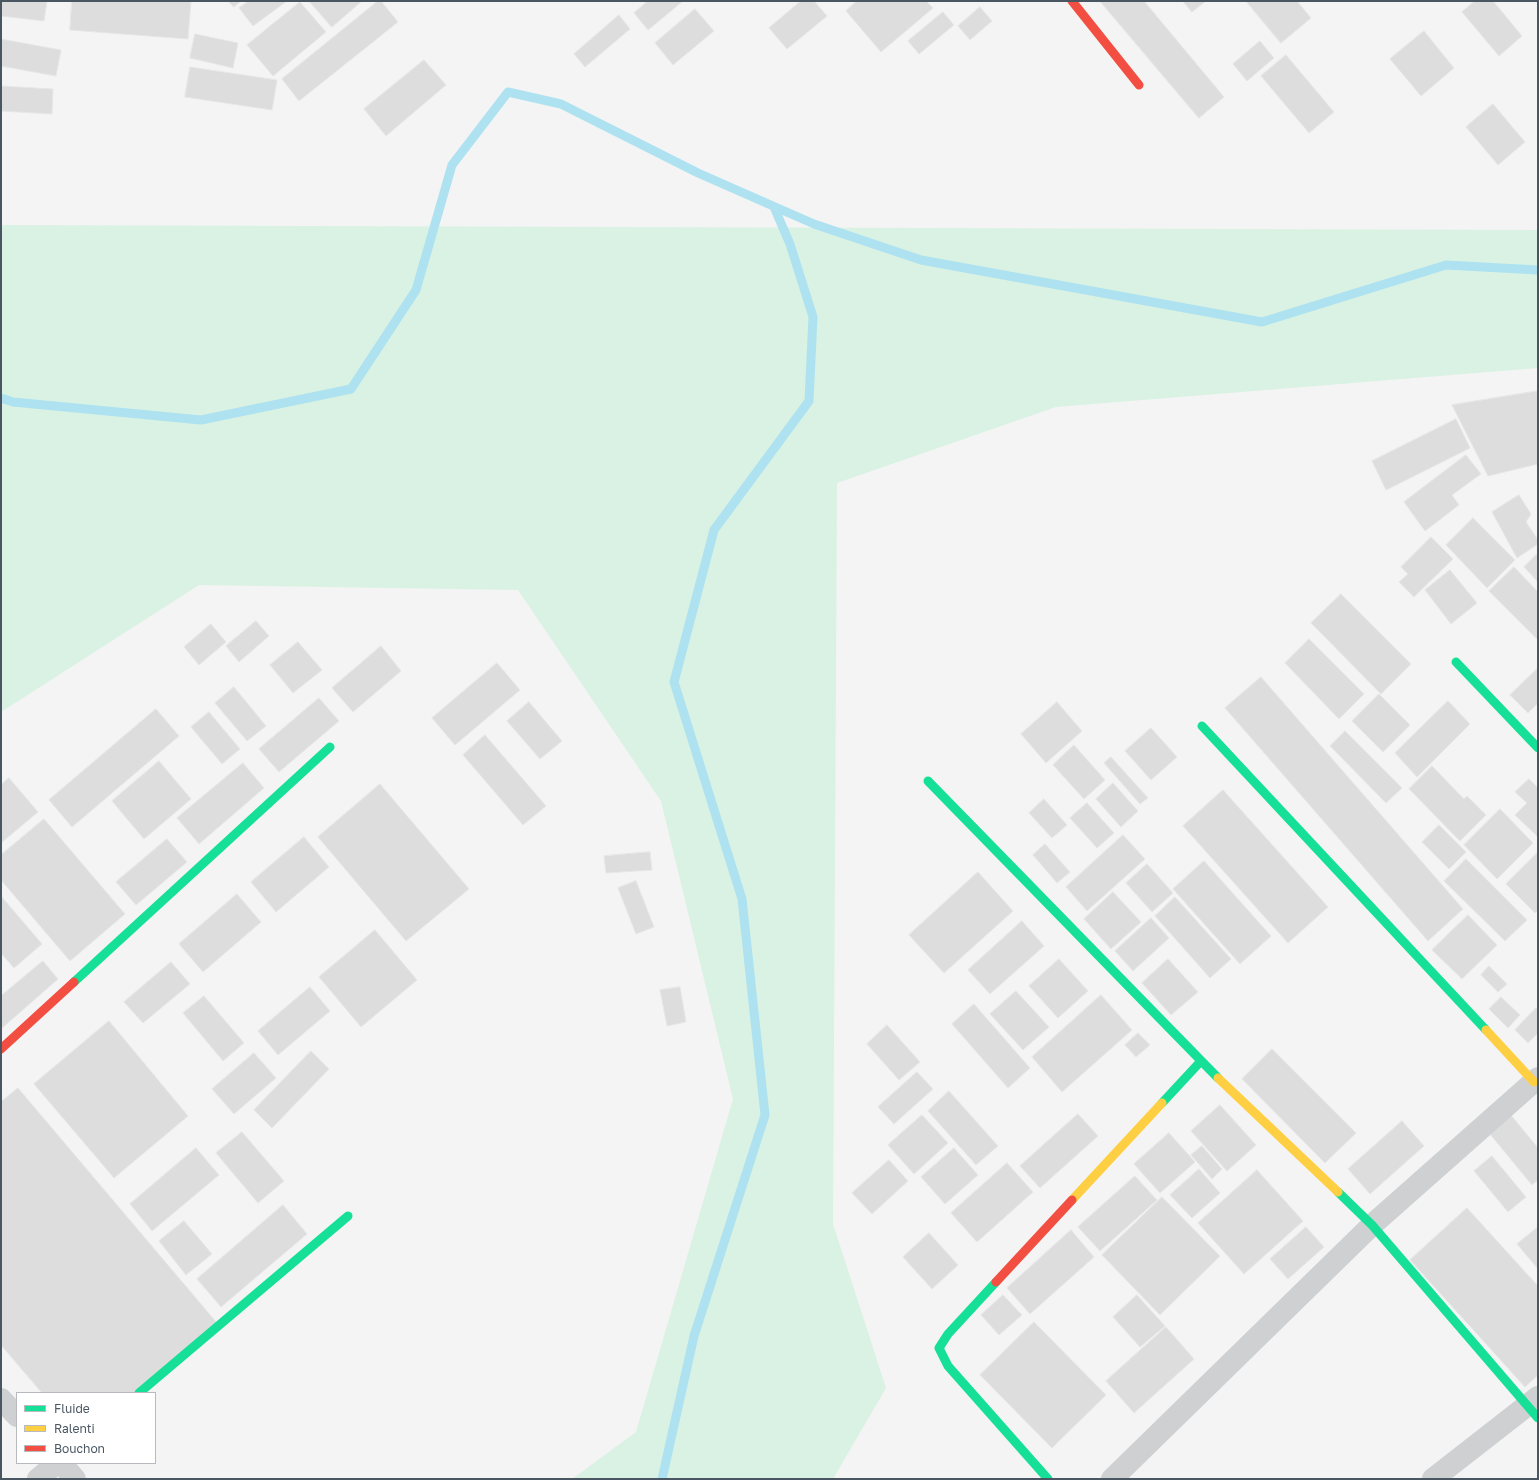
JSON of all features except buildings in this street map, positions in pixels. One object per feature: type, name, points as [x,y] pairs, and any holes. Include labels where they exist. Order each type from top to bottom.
[{"type":"street","points":[[1072,1],[1139,86]]},
{"type":"street","points":[[1456,662],[1538,748]]},
{"type":"street","points":[[1112,1479],[1372,1225],[1536,1080],[1202,726]]},
{"type":"street","points":[[1,1049],[330,747]]},
{"type":"street","points":[[928,782],[1201,1061],[1372,1225],[1535,1407],[1433,1479]]},
{"type":"street","points":[[1048,1479],[948,1366],[939,1348],[948,1334],[1201,1061]]},
{"type":"street","points":[[140,1392],[348,1216]]},
{"type":"street","points":[[1,1399],[16,1415]]},
{"type":"street","points":[[38,1479],[56,1464]]},
{"type":"street","points":[[62,1464],[75,1479]]},
{"type":"green space","points":[[1,225],[1538,230],[1538,368],[1056,407],[837,483],[833,1224],[886,1388],[833,1479],[572,1479],[636,1432],[733,1099],[661,801],[518,590],[199,585],[1,712]]},
{"type":"waterway","points":[[1,398],[13,402],[201,420],[351,389],[416,290],[452,165],[508,92],[561,104],[698,173],[814,224],[921,260],[1262,322],[1446,265],[1538,270]]},
{"type":"waterway","points":[[662,1479],[694,1336],[765,1115],[742,899],[674,682],[714,530],[809,401],[813,317],[790,244],[774,207]]},
{"type":"traffic: fast","points":[[1456,662],[1538,748]]},
{"type":"traffic: fast","points":[[1202,726],[1486,1030]]},
{"type":"traffic: fast","points":[[74,982],[330,747]]},
{"type":"traffic: fast","points":[[928,781],[1218,1078]]},
{"type":"traffic: fast","points":[[1162,1103],[1201,1061]]},
{"type":"traffic: fast","points":[[1338,1192],[1372,1225],[1538,1418]]},
{"type":"traffic: fast","points":[[140,1392],[348,1216]]},
{"type":"traffic: fast","points":[[996,1282],[948,1334],[939,1348],[948,1366],[1048,1479]]},
{"type":"traffic: slow","points":[[1486,1030],[1534,1082]]},
{"type":"traffic: slow","points":[[1218,1078],[1338,1192]]},
{"type":"traffic: slow","points":[[1072,1200],[1162,1103]]},
{"type":"traffic: jam","points":[[1072,1],[1139,85]]},
{"type":"traffic: jam","points":[[1,1049],[74,982]]},
{"type":"traffic: jam","points":[[996,1282],[1072,1200]]}]
